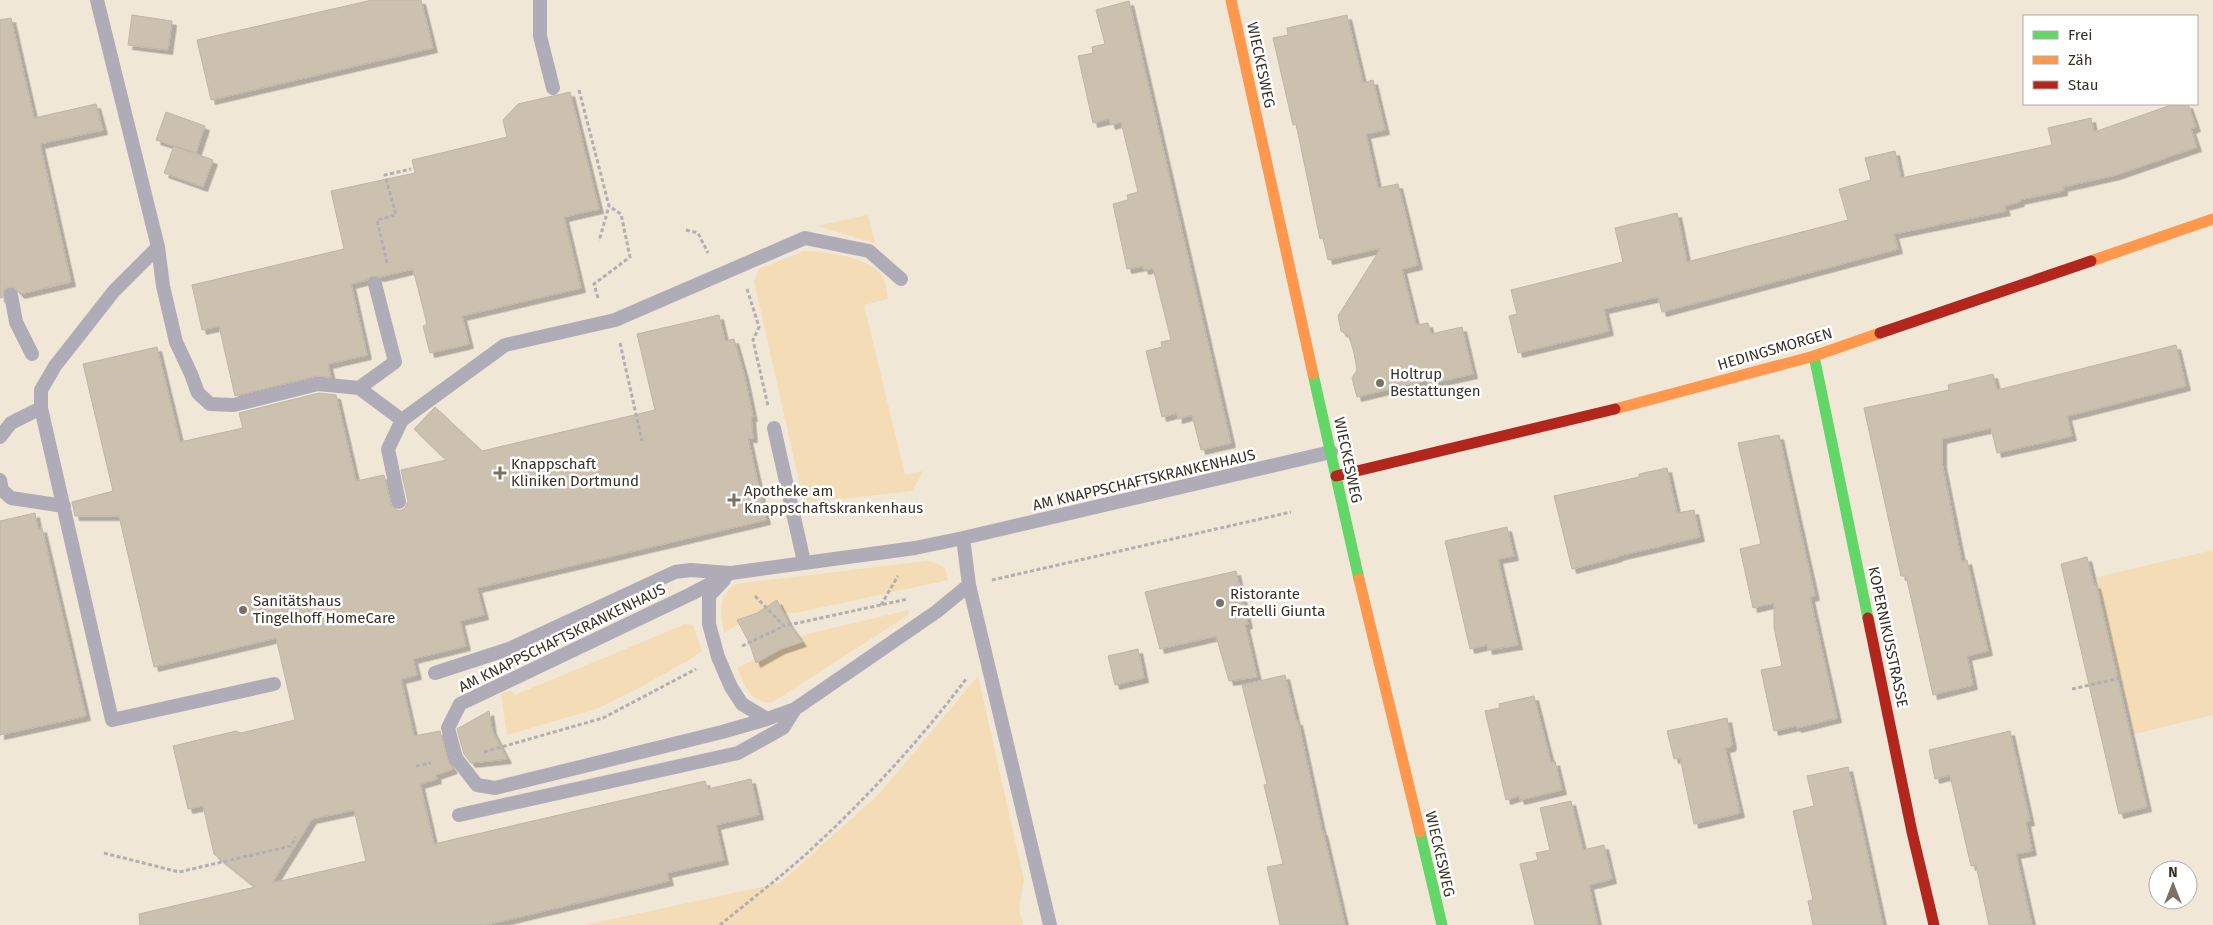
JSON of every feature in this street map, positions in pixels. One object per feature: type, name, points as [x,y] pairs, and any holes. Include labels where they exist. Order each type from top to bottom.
[{"type":"street","name":"WIECKESWEG","points":[[1231,0],[1336,476],[1442,925]]},
{"type":"street","name":"HEDINGSMORGEN","points":[[1336,476],[1587,416],[1814,356],[2213,219]]},
{"type":"street","name":"KOPERNIKUSSTRASSE","points":[[1814,356],[1912,832],[1934,925]]},
{"type":"lane","points":[[97,0],[158,247],[163,286],[176,342],[192,374],[198,393],[210,404],[234,405],[318,384],[359,388],[402,420]]},
{"type":"lane","points":[[540,0],[540,36],[553,88]]},
{"type":"lane","points":[[399,502],[388,449],[402,420],[505,345],[615,320],[805,238],[869,251],[901,279]]},
{"type":"lane","points":[[158,247],[114,291],[55,366],[41,390],[41,408],[112,720],[274,684]]},
{"type":"lane","points":[[359,388],[395,362],[375,284]]},
{"type":"lane","points":[[11,295],[16,322],[32,354]]},
{"type":"lane","points":[[0,437],[11,423],[41,408]]},
{"type":"lane","points":[[774,428],[804,562]]},
{"type":"lane","name":"AM KNAPPSCHAFTSKRANKENHAUS","points":[[969,585],[936,612],[795,708],[767,719],[495,788],[478,785],[456,758],[448,728],[460,704],[731,573],[915,548],[1332,452]]},
{"type":"lane","points":[[0,480],[2,490],[11,498],[64,506]]},
{"type":"lane","points":[[963,538],[969,585],[1050,925]]},
{"type":"lane","points":[[435,673],[509,649],[675,572],[691,570],[731,573]]},
{"type":"lane","points":[[731,573],[709,596],[709,624],[718,657],[731,687],[742,704],[767,719]]},
{"type":"lane","points":[[459,815],[738,753],[783,728],[795,708]]},
{"type":"path","points":[[553,88],[577,82],[609,206],[598,241]]},
{"type":"path","points":[[388,267],[377,220],[396,215],[385,175],[411,169]]},
{"type":"path","points":[[598,281],[630,256],[621,214],[609,206]]},
{"type":"path","points":[[686,230],[698,233],[719,275]]},
{"type":"path","points":[[754,307],[759,327],[753,340],[774,428]]},
{"type":"path","points":[[615,320],[642,441]]},
{"type":"path","points":[[416,766],[456,758],[602,718],[718,657],[784,626]]},
{"type":"path","points":[[720,925],[804,856],[874,789],[934,722],[986,652]]},
{"type":"path","points":[[2072,689],[2121,678]]},
{"type":"path","points":[[104,853],[180,872],[291,846],[296,837]]},
{"type":"shaded area","points":[[868,215],[875,243],[817,226]]},
{"type":"shaded area","points":[[804,251],[846,256],[868,264],[876,269],[883,278],[888,299],[864,305],[905,475],[923,471],[912,491],[804,503],[754,281],[759,269]]},
{"type":"shaded area","points":[[2213,550],[2213,715],[2134,734],[2097,577]]},
{"type":"shaded area","points":[[927,561],[945,568],[948,580],[796,613],[756,614],[724,633],[721,606],[725,595],[735,584]]},
{"type":"shaded area","points":[[909,610],[908,615],[773,702],[765,702],[754,697],[746,687],[737,668],[804,635]]},
{"type":"shaded area","points":[[685,624],[693,625],[702,651],[687,661],[599,708],[507,735],[501,694],[511,690],[515,695]]},
{"type":"shaded area","points":[[978,676],[1024,880],[1019,908],[1023,925],[585,925],[780,883],[880,793]]},
{"type":"building","points":[[372,0],[421,0],[433,48],[211,100],[197,40]]},
{"type":"building","points":[[1129,1],[1231,443],[1201,450],[1192,415],[1178,419],[1177,413],[1162,417],[1146,351],[1162,347],[1161,342],[1171,340],[1153,268],[1144,270],[1143,266],[1127,269],[1113,204],[1128,200],[1127,195],[1138,192],[1121,122],[1111,125],[1109,119],[1093,123],[1078,56],[1093,53],[1092,47],[1105,44],[1096,10]]},
{"type":"building","points":[[132,15],[172,21],[168,50],[128,45]]},
{"type":"building","points":[[1347,15],[1363,83],[1373,80],[1385,130],[1366,134],[1378,188],[1398,184],[1418,265],[1402,269],[1416,325],[1428,323],[1431,334],[1462,327],[1473,374],[1428,384],[1427,380],[1357,397],[1352,378],[1357,370],[1354,353],[1349,336],[1341,331],[1338,316],[1381,248],[1328,260],[1323,238],[1320,239],[1296,124],[1293,125],[1273,38],[1288,35],[1287,28]]},
{"type":"building","points":[[11,18],[34,118],[96,104],[103,130],[40,144],[71,282],[20,294],[14,287],[9,287],[5,289],[3,297],[0,298],[0,20]]},
{"type":"building","points":[[570,92],[599,209],[564,217],[581,288],[462,316],[469,344],[430,353],[423,326],[427,324],[413,269],[380,277],[372,276],[367,280],[351,284],[367,355],[328,364],[331,377],[316,376],[235,396],[219,326],[202,330],[192,285],[344,249],[331,191],[415,173],[412,160],[507,137],[503,120],[518,104]]},
{"type":"building","points":[[2171,105],[2188,105],[2196,127],[2191,129],[2197,147],[2116,175],[2063,187],[2063,191],[2019,200],[2020,202],[2004,206],[2006,211],[1894,234],[1898,249],[1662,312],[1658,297],[1604,309],[1609,331],[1518,353],[1509,316],[1517,314],[1511,290],[1623,262],[1615,228],[1677,213],[1687,262],[1848,220],[1839,189],[1871,180],[1865,158],[1895,151],[1901,178],[2052,145],[2048,128],[2091,118],[2094,132]]},
{"type":"building","points":[[166,112],[205,126],[196,153],[156,140]]},
{"type":"building","points":[[174,146],[213,160],[203,187],[164,173]]},
{"type":"building","points":[[719,315],[725,341],[734,339],[744,374],[753,417],[751,417],[753,438],[748,438],[766,520],[477,588],[484,615],[460,621],[466,646],[413,659],[417,675],[401,679],[414,736],[440,731],[448,761],[453,769],[436,775],[437,779],[420,784],[434,844],[705,781],[708,789],[751,779],[759,815],[716,825],[724,860],[667,873],[669,881],[486,925],[140,925],[139,914],[255,887],[214,854],[203,806],[188,809],[173,746],[236,731],[241,733],[295,720],[276,638],[154,667],[119,516],[75,516],[72,502],[113,491],[83,364],[157,347],[180,442],[243,428],[239,413],[319,393],[336,395],[356,481],[384,475],[391,504],[396,510],[400,511],[405,508],[408,501],[401,470],[446,460],[414,429],[435,407],[482,451],[655,410],[637,334]],"holes":[[[354,810],[366,861],[272,883],[312,819]]]},
{"type":"building","points":[[2176,345],[2186,386],[2067,416],[2072,436],[1997,453],[1991,428],[1942,439],[1942,463],[1962,562],[1967,560],[1988,651],[1967,656],[1973,685],[1933,695],[1906,576],[1901,576],[1864,408],[1949,390],[1948,385],[1993,374],[1997,390]]},
{"type":"building","points":[[1779,435],[1815,596],[1810,597],[1837,718],[1797,728],[1796,726],[1774,731],[1761,670],[1782,666],[1774,627],[1774,603],[1753,608],[1740,549],[1761,544],[1738,443]]},
{"type":"building","points":[[1667,468],[1677,513],[1694,510],[1700,537],[1572,569],[1554,496],[1639,477],[1639,474]]},
{"type":"building","points":[[35,513],[38,529],[42,528],[86,716],[0,735],[0,521]]},
{"type":"building","points":[[1507,527],[1514,556],[1498,559],[1518,645],[1488,650],[1487,645],[1470,649],[1445,541]]},
{"type":"building","points":[[2087,557],[2094,585],[2096,584],[2147,807],[2119,814],[2061,564]]},
{"type":"building","points":[[1236,571],[1248,624],[1245,625],[1257,677],[1229,681],[1216,636],[1160,649],[1145,592]]},
{"type":"building","points":[[777,600],[788,622],[802,642],[781,649],[756,663],[749,642],[737,620],[757,613]]},
{"type":"building","points":[[1138,649],[1144,678],[1115,685],[1108,656]]},
{"type":"building","points":[[1285,675],[1296,721],[1298,721],[1345,925],[1280,925],[1267,867],[1283,864],[1264,785],[1267,784],[1242,685]]},
{"type":"building","points":[[1534,696],[1551,763],[1555,761],[1562,790],[1520,800],[1519,796],[1506,800],[1485,711],[1500,708],[1499,704]]},
{"type":"building","points":[[489,711],[492,730],[507,759],[471,763],[464,754],[457,729]]},
{"type":"building","points":[[1727,718],[1732,744],[1731,747],[1725,748],[1740,813],[1694,824],[1680,758],[1674,759],[1667,731]]},
{"type":"building","points":[[2010,731],[2030,821],[2026,822],[2032,851],[2016,854],[2032,925],[1989,925],[1976,865],[1971,866],[1950,775],[1935,779],[1929,750]]},
{"type":"building","points":[[1848,767],[1883,925],[1813,925],[1808,901],[1813,900],[1793,811],[1814,806],[1807,776]]},
{"type":"building","points":[[1571,801],[1583,850],[1604,845],[1612,879],[1589,885],[1598,925],[1535,925],[1520,864],[1538,860],[1536,853],[1550,850],[1540,808]]},
{"type":"traffic: fast","points":[[1814,356],[1868,618]]},
{"type":"traffic: fast","points":[[1313,374],[1359,579]]},
{"type":"traffic: fast","points":[[1420,832],[1442,925]]},
{"type":"traffic: slow","points":[[1231,0],[1313,374]]},
{"type":"traffic: slow","points":[[2091,261],[2213,219]]},
{"type":"traffic: slow","points":[[1615,409],[1814,356],[1880,333]]},
{"type":"traffic: slow","points":[[1359,579],[1420,832]]},
{"type":"traffic: jam","points":[[1880,333],[2091,261]]},
{"type":"traffic: jam","points":[[1336,476],[1615,409]]},
{"type":"traffic: jam","points":[[1868,618],[1912,832],[1934,925]]},
{"type":"place","name":"Holtrup Bestattungen","points":[[1380,383]]},
{"type":"place","name":"Knappschaft Kliniken Dortmund","points":[[500,473]]},
{"type":"place","name":"Apotheke am Knappschaftskrankenhaus","points":[[734,500]]},
{"type":"place","name":"Ristorante Fratelli Giunta","points":[[1220,603]]},
{"type":"place","name":"Sanitätshaus Tingelhoff HomeCare","points":[[243,610]]}]
